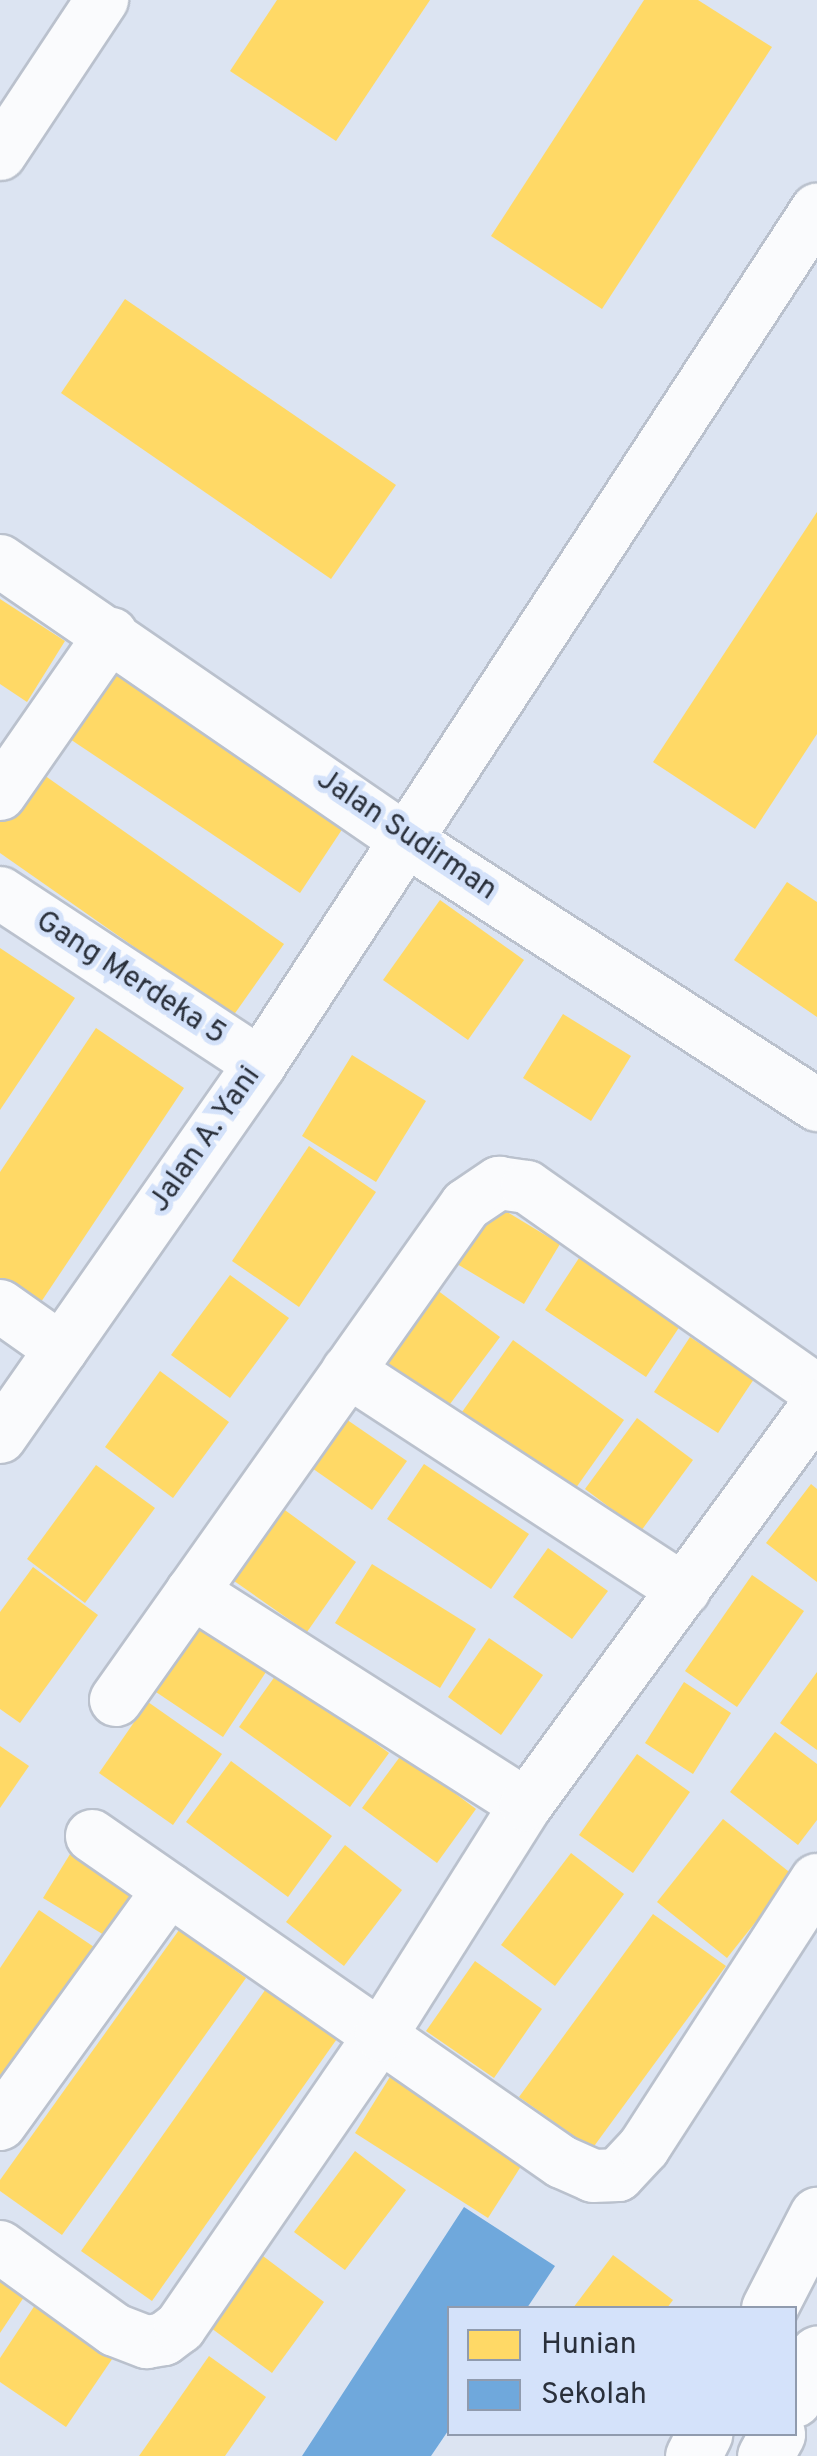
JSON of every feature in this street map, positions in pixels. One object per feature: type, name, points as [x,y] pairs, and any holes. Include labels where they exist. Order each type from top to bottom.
[{"type":"main road","points":[[770,2306],[817,2215]]},
{"type":"main road","points":[[797,2393],[817,2354]]},
{"type":"street","points":[[0,154],[102,0]]},
{"type":"street","name":"Jalan A. Yani","points":[[0,1436],[260,1064],[817,210]]},
{"type":"street","name":"Jalan Sudirman","points":[[0,561],[404,838],[814,1097]]},
{"type":"street","points":[[0,794],[110,634]]},
{"type":"street","name":"Gang Merdeka 5","points":[[0,893],[260,1064]]},
{"type":"street","points":[[116,1700],[466,1205],[499,1183],[527,1186],[817,1391]]},
{"type":"street","points":[[0,1306],[61,1349]]},
{"type":"street","points":[[348,1371],[684,1590]]},
{"type":"street","points":[[0,2247],[115,2330],[146,2342],[164,2339],[180,2327],[381,2035],[526,1804],[684,1590],[800,1464],[817,1406]]},
{"type":"street","points":[[192,1592],[526,1804]]},
{"type":"street","points":[[92,1836],[562,2162],[593,2176],[618,2175],[644,2148],[817,1880]]},
{"type":"street","points":[[0,2124],[169,1890]]},
{"type":"building: Hunian","points":[[277,0],[430,0],[336,141],[230,71]]},
{"type":"building: Hunian","points":[[644,0],[698,0],[772,47],[602,309],[491,236]]},
{"type":"building: Hunian","points":[[125,299],[396,485],[331,579],[61,393]]},
{"type":"building: Hunian","points":[[817,512],[817,734],[755,829],[653,762]]},
{"type":"building: Hunian","points":[[0,599],[65,641],[27,702],[0,684]]},
{"type":"building: Hunian","points":[[101,660],[345,825],[300,893],[55,729]]},
{"type":"building: Hunian","points":[[34,768],[284,944],[233,1016],[0,853],[0,816]]},
{"type":"building: Hunian","points":[[787,882],[817,902],[817,1017],[734,960]]},
{"type":"building: Hunian","points":[[440,900],[524,960],[468,1040],[383,980]]},
{"type":"building: Hunian","points":[[0,948],[75,998],[0,1110]]},
{"type":"building: Hunian","points":[[563,1014],[631,1056],[591,1121],[523,1078]]},
{"type":"building: Hunian","points":[[96,1028],[184,1088],[37,1308],[0,1283],[0,1172]]},
{"type":"building: Hunian","points":[[352,1055],[426,1101],[376,1182],[302,1136]]},
{"type":"building: Hunian","points":[[309,1146],[376,1192],[299,1307],[232,1261]]},
{"type":"building: Hunian","points":[[489,1201],[560,1244],[524,1304],[452,1261]]},
{"type":"building: Hunian","points":[[579,1258],[680,1326],[646,1377],[545,1310]]},
{"type":"building: Hunian","points":[[230,1275],[289,1318],[230,1398],[171,1355]]},
{"type":"building: Hunian","points":[[429,1284],[500,1337],[447,1408],[376,1354]]},
{"type":"building: Hunian","points":[[690,1337],[754,1379],[718,1433],[654,1392]]},
{"type":"building: Hunian","points":[[513,1340],[624,1420],[573,1492],[462,1412]]},
{"type":"building: Hunian","points":[[160,1371],[229,1422],[173,1498],[105,1447]]},
{"type":"building: Hunian","points":[[343,1417],[407,1461],[372,1510],[309,1466]]},
{"type":"building: Hunian","points":[[637,1418],[693,1460],[641,1531],[585,1489]]},
{"type":"building: Hunian","points":[[424,1464],[529,1534],[491,1589],[387,1519]]},
{"type":"building: Hunian","points":[[96,1465],[155,1508],[85,1603],[27,1559]]},
{"type":"building: Hunian","points":[[811,1484],[817,1489],[817,1582],[766,1543]]},
{"type":"building: Hunian","points":[[278,1505],[356,1562],[307,1632],[227,1576]]},
{"type":"building: Hunian","points":[[548,1548],[608,1591],[572,1639],[513,1597]]},
{"type":"building: Hunian","points":[[372,1564],[476,1629],[440,1688],[335,1623]]},
{"type":"building: Hunian","points":[[33,1567],[98,1615],[20,1723],[0,1709],[0,1612]]},
{"type":"building: Hunian","points":[[752,1575],[804,1611],[737,1707],[685,1671]]},
{"type":"building: Hunian","points":[[194,1624],[266,1672],[223,1737],[150,1688]]},
{"type":"building: Hunian","points":[[489,1638],[543,1675],[501,1735],[448,1697]]},
{"type":"building: Hunian","points":[[278,1672],[389,1753],[350,1807],[239,1727]]},
{"type":"building: Hunian","points":[[817,1672],[817,1750],[780,1723]]},
{"type":"building: Hunian","points":[[684,1682],[731,1713],[693,1774],[645,1743]]},
{"type":"building: Hunian","points":[[148,1702],[222,1754],[173,1825],[99,1773]]},
{"type":"building: Hunian","points":[[775,1732],[817,1764],[817,1820],[798,1845],[730,1792]]},
{"type":"building: Hunian","points":[[0,1746],[29,1766],[0,1808]]},
{"type":"building: Hunian","points":[[402,1754],[476,1809],[437,1863],[362,1808]]},
{"type":"building: Hunian","points":[[637,1754],[690,1792],[633,1873],[579,1835]]},
{"type":"building: Hunian","points":[[231,1761],[332,1836],[288,1897],[186,1822]]},
{"type":"building: Hunian","points":[[723,1819],[793,1875],[727,1958],[657,1902]]},
{"type":"building: Hunian","points":[[345,1845],[402,1890],[344,1966],[286,1922]]},
{"type":"building: Hunian","points":[[75,1846],[142,1885],[109,1938],[43,1898]]},
{"type":"building: Hunian","points":[[571,1853],[624,1894],[555,1986],[501,1945]]},
{"type":"building: Hunian","points":[[39,1910],[100,1951],[0,2099],[0,1968]]},
{"type":"building: Hunian","points":[[653,1914],[726,1966],[592,2149],[519,2097]]},
{"type":"building: Hunian","points":[[179,1930],[246,1978],[62,2235],[0,2191],[0,2180]]},
{"type":"building: Hunian","points":[[475,1961],[542,2009],[494,2078],[426,2031]]},
{"type":"building: Hunian","points":[[268,1986],[339,2036],[152,2301],[81,2251]]},
{"type":"building: Hunian","points":[[398,2064],[532,2149],[488,2218],[355,2133]]},
{"type":"building: Hunian","points":[[355,2151],[406,2190],[345,2270],[294,2232]]},
{"type":"building: Hunian","points":[[613,2255],[673,2300],[668,2306],[575,2306]]},
{"type":"building: Hunian","points":[[263,2256],[324,2302],[272,2373],[211,2328]]},
{"type":"building: Hunian","points":[[0,2264],[32,2285],[0,2333]]},
{"type":"building: Hunian","points":[[45,2290],[123,2343],[66,2427],[0,2382],[0,2358]]},
{"type":"building: Hunian","points":[[209,2356],[266,2397],[225,2456],[139,2456]]},
{"type":"building: Sekolah","points":[[464,2207],[555,2266],[528,2306],[447,2306],[447,2432],[431,2456],[302,2456]]}]
